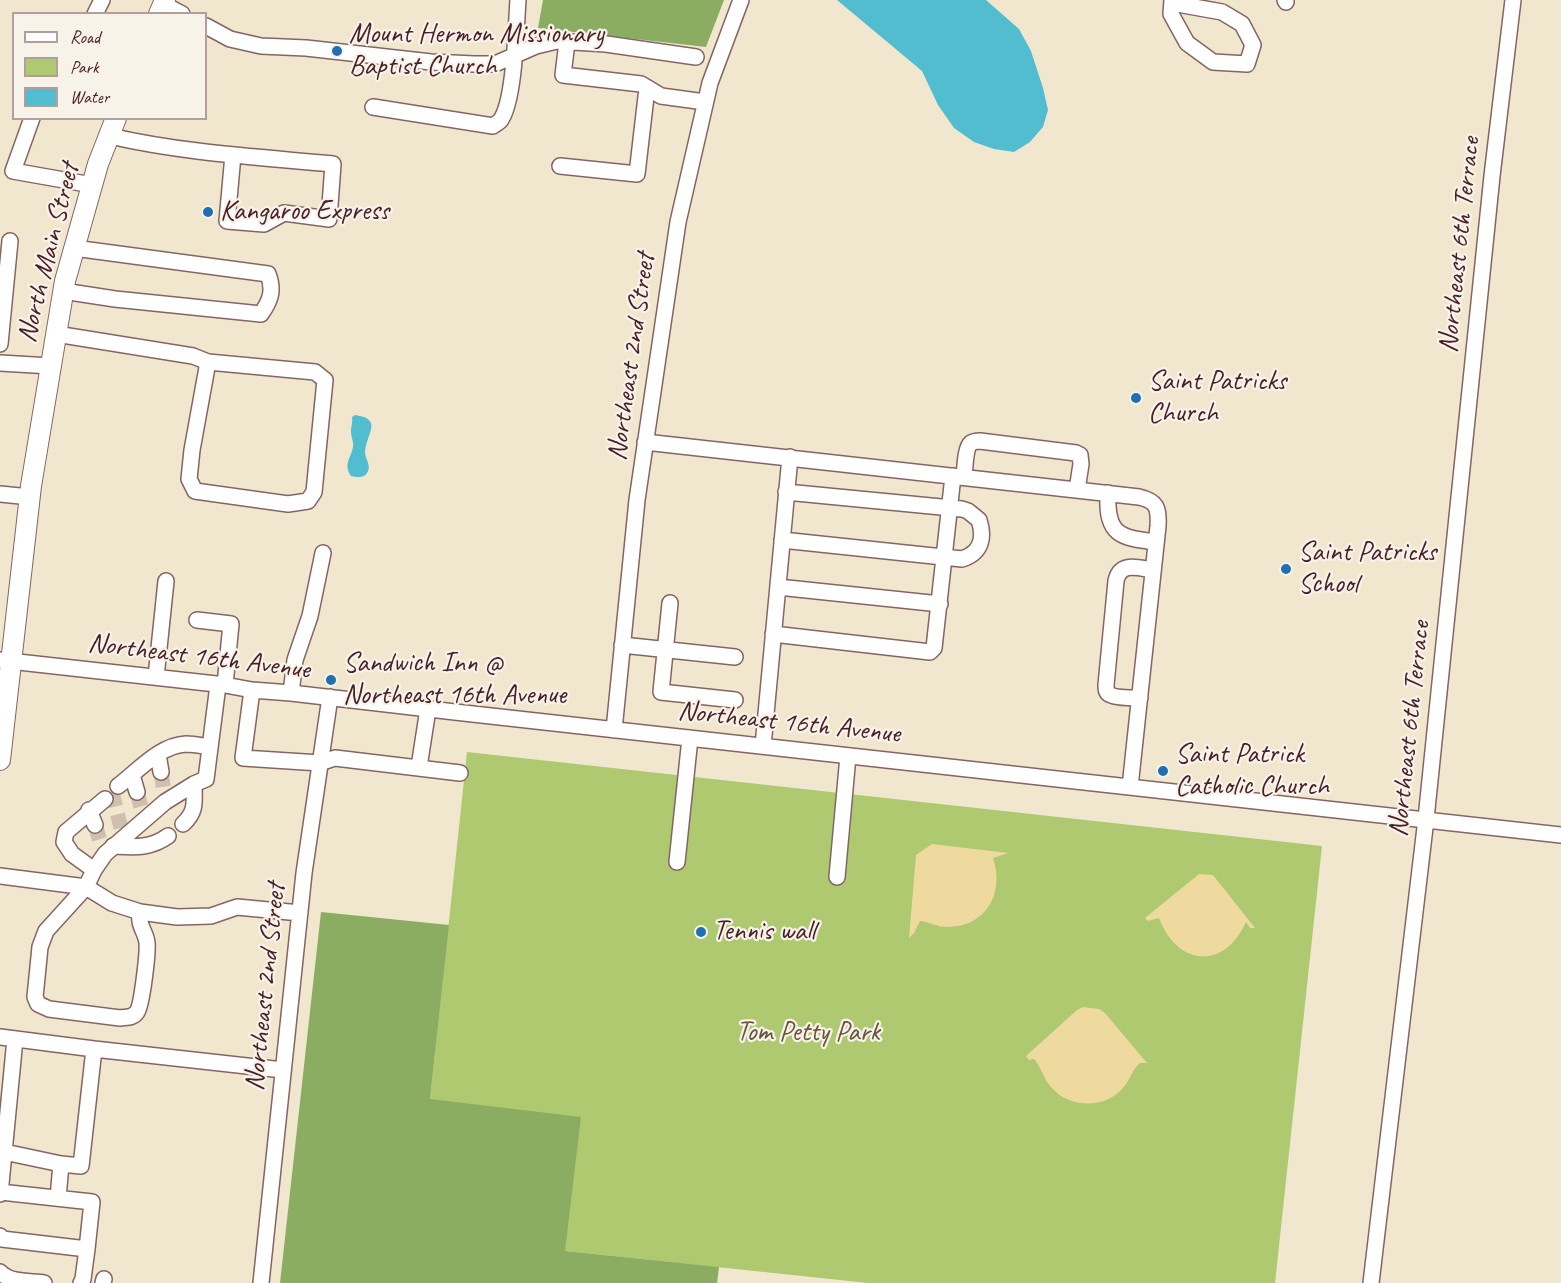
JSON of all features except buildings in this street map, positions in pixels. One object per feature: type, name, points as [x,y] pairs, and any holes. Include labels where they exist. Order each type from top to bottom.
[{"type":"main road","name":"North Main Street","points":[[0,760],[6,660],[63,291],[98,164],[112,123]]},
{"type":"street","points":[[373,107],[493,126],[500,122],[509,94],[518,0]]},
{"type":"street","name":"Northeast 2nd Street","points":[[614,730],[636,500],[678,222],[710,83],[741,0]]},
{"type":"street","name":"Northeast 6th Terrace","points":[[1371,1283],[1426,819],[1492,176],[1513,0]]},
{"type":"street","points":[[1172,2],[1222,12],[1242,24],[1253,45],[1247,64],[1213,62],[1187,43],[1171,14],[1172,2]]},
{"type":"street","points":[[163,6],[177,12]]},
{"type":"street","points":[[207,27],[230,39],[261,46],[306,48],[431,62],[495,64],[536,46],[558,41],[606,44],[696,57]]},
{"type":"street","points":[[567,42],[563,75],[640,84],[661,96],[705,102]]},
{"type":"street","points":[[560,166],[637,174],[647,88]]},
{"type":"street","points":[[31,120],[13,171],[92,185]]},
{"type":"street","points":[[112,123],[145,144],[333,164],[329,219],[284,213],[264,224],[226,221],[233,155]]},
{"type":"street","points":[[0,344],[10,240]]},
{"type":"street","points":[[63,291],[115,299],[261,314],[269,304],[272,285],[268,274],[74,248]]},
{"type":"street","points":[[56,334],[193,356],[208,362],[315,372],[325,380],[314,492],[308,501],[288,504],[195,491],[189,479],[208,362]]},
{"type":"street","points":[[0,363],[51,366]]},
{"type":"street","points":[[773,634],[930,652],[935,644],[950,508],[967,448],[974,441],[1076,453],[1080,455],[1081,464],[1077,490]]},
{"type":"street","points":[[645,442],[1147,499],[1156,506],[1158,511],[1130,787]]},
{"type":"street","points":[[763,746],[790,457]]},
{"type":"street","points":[[782,540],[962,559],[974,554],[978,549],[981,533],[979,520],[975,515],[962,509],[786,492]]},
{"type":"street","points":[[0,494],[30,497]]},
{"type":"street","points":[[1108,494],[1109,517],[1116,531],[1125,537],[1156,542]]},
{"type":"street","points":[[291,693],[295,660],[310,616],[323,553]]},
{"type":"street","points":[[1140,698],[1114,696],[1107,691],[1116,581],[1120,570],[1125,567],[1153,570]]},
{"type":"street","points":[[156,677],[166,581]]},
{"type":"street","points":[[778,587],[940,604]]},
{"type":"street","points":[[670,603],[661,692],[735,700]]},
{"type":"street","points":[[140,912],[139,923],[147,942],[142,1000],[138,1011],[132,1017],[120,1018],[49,1009],[38,1004],[34,997],[40,947],[46,931],[86,887],[94,870],[113,842],[165,797],[206,779],[231,624],[198,620]]},
{"type":"street","points":[[622,645],[735,657]]},
{"type":"street","name":"Northeast 16th Avenue","points":[[6,660],[252,690],[1561,835]]},
{"type":"street","points":[[252,690],[243,758],[320,763],[335,758],[460,773]]},
{"type":"street","name":"Northeast 2nd Street","points":[[261,1283],[300,913],[330,697]]},
{"type":"street","points":[[419,767],[428,708]]},
{"type":"street","points":[[677,862],[690,738]]},
{"type":"street","points":[[118,786],[158,754],[171,747],[187,744],[210,747]]},
{"type":"street","points":[[158,754],[161,772]]},
{"type":"street","points":[[837,877],[848,756]]},
{"type":"street","points":[[132,775],[137,792]]},
{"type":"street","points":[[183,824],[190,818],[195,807],[194,784]]},
{"type":"street","points":[[94,870],[72,855],[64,842],[66,832],[89,810],[105,799]]},
{"type":"street","points":[[89,810],[94,825]]},
{"type":"street","points":[[113,842],[145,847],[159,843],[168,836]]},
{"type":"street","points":[[0,876],[86,887],[111,903],[140,912],[177,917],[211,915],[237,907],[300,913]]},
{"type":"street","points":[[81,1283],[92,1202],[0,1193],[8,1038],[283,1070]]},
{"type":"street","points":[[2,1152],[81,1166],[94,1049]]},
{"type":"street","points":[[58,1198],[61,1164]]},
{"type":"street","points":[[1,1240],[87,1249]]},
{"type":"street","points":[[0,1272],[11,1279],[44,1283]]},
{"type":"green space","points":[[543,0],[724,0],[706,47],[538,28]]},
{"type":"green space","name":"Tom Petty Park","points":[[467,752],[1322,846],[1275,1283],[868,1283],[565,1251],[430,1099]]},
{"type":"green space","points":[[321,912],[449,925],[430,1099],[581,1117],[565,1251],[719,1267],[717,1283],[280,1283]]},
{"type":"sand","points":[[932,844],[1008,853],[993,858],[996,871],[994,895],[982,914],[972,921],[947,927],[920,921],[909,938],[916,855]]},
{"type":"sand","points":[[1199,874],[1213,875],[1255,928],[1250,928],[1246,922],[1237,938],[1226,949],[1214,955],[1201,956],[1189,953],[1177,946],[1167,934],[1159,918],[1148,921],[1145,918]]},
{"type":"sand","points":[[1083,1007],[1099,1009],[1105,1013],[1147,1063],[1140,1063],[1125,1086],[1115,1096],[1087,1104],[1059,1095],[1049,1085],[1035,1060],[1029,1060],[1026,1056]]},
{"type":"water","points":[[837,0],[986,0],[1019,29],[1031,51],[1048,110],[1043,127],[1030,142],[1014,152],[994,149],[974,142],[954,128],[938,105],[922,71]]},
{"type":"water","points":[[355,415],[364,417],[371,424],[365,452],[369,469],[367,474],[361,477],[351,476],[348,468],[353,445],[352,417]]},
{"type":"tunnel","points":[[161,772],[164,792]]},
{"type":"tunnel","points":[[112,792],[121,828]]},
{"type":"tunnel","points":[[137,792],[142,811]]},
{"type":"tunnel","points":[[95,825],[101,844]]},
{"type":"place","name":"Mount Hermon Missionary Baptist Church","points":[[337,51]]},
{"type":"place","name":"Kangaroo Express","points":[[208,212]]},
{"type":"place","name":"Saint Patricks Church","points":[[1136,398]]},
{"type":"place","name":"Saint Patricks School","points":[[1286,569]]},
{"type":"place","name":"Sandwich Inn @ Northeast 16th Avenue","points":[[331,680]]},
{"type":"place","name":"Saint Patrick Catholic Church","points":[[1163,771]]},
{"type":"place","name":"Tennis wall","points":[[701,932]]}]
